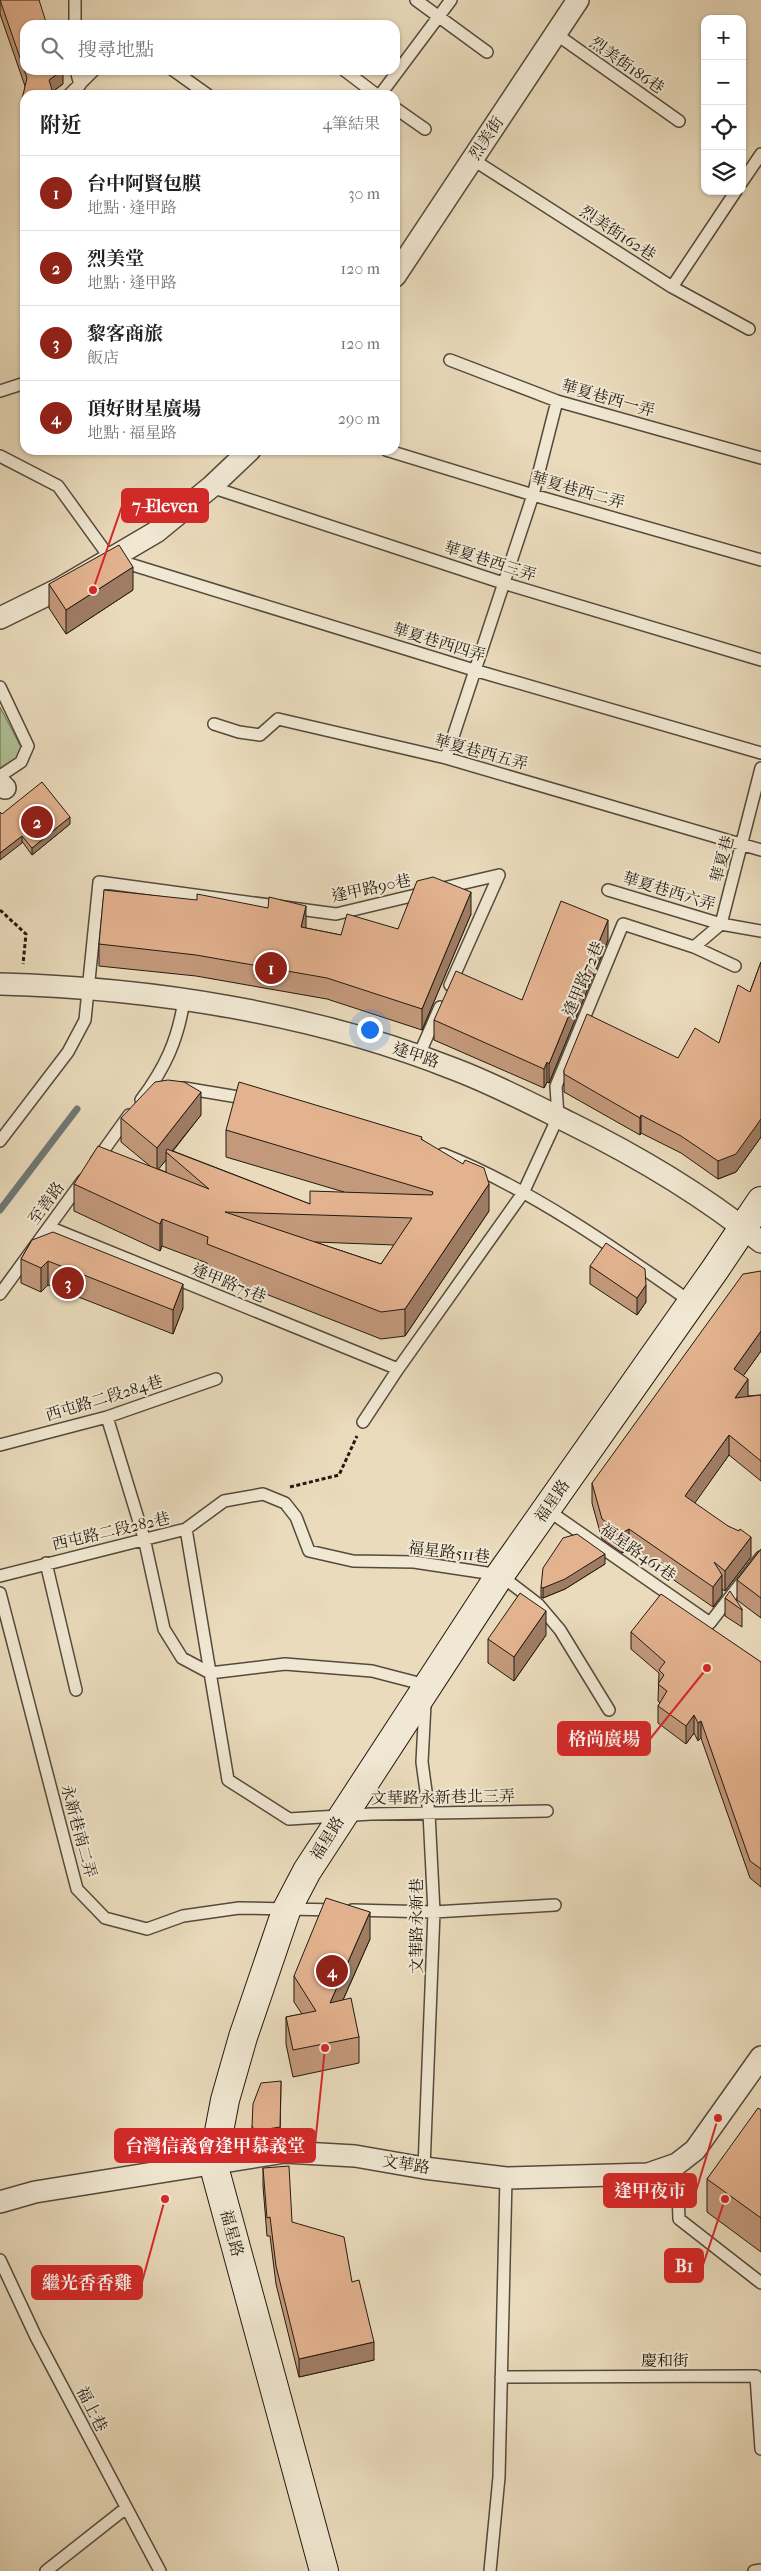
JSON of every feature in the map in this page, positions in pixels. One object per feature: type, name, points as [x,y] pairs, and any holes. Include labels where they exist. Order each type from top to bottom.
[{"type":"street","name":"烈美街","points":[[400,268],[578,0]]},
{"type":"street","points":[[0,618],[59,589],[156,532],[211,488],[245,455]]},
{"type":"street","name":"逢甲路","points":[[0,984],[88,988],[184,1000],[294,1020],[419,1055],[456,1069],[558,1117],[659,1171],[752,1235]]},
{"type":"street","name":"福星路","points":[[324,2571],[213,2163],[225,2100],[240,2046],[286,1911],[307,1871],[426,1685],[500,1574],[691,1302],[752,1235],[761,1201]]},
{"type":"street","name":"文華路","points":[[0,2202],[35,2192],[285,2152],[355,2156],[424,2168],[506,2178],[653,2173],[677,2164],[695,2150],[761,2057]]},
{"type":"lane","points":[[75,0],[75,20]]},
{"type":"lane","points":[[416,0],[487,52]]},
{"type":"lane","points":[[400,67],[451,0]]},
{"type":"lane","name":"烈美街186巷","points":[[556,34],[679,122]]},
{"type":"lane","points":[[77,75],[80,85]]},
{"type":"lane","points":[[75,90],[89,75]]},
{"type":"lane","points":[[180,75],[201,90]]},
{"type":"lane","points":[[351,75],[372,90]]},
{"type":"lane","points":[[383,90],[394,75]]},
{"type":"lane","points":[[400,112],[425,129]]},
{"type":"lane","points":[[746,176],[761,154]]},
{"type":"lane","name":"烈美街162巷","points":[[472,159],[672,287],[750,329]]},
{"type":"lane","points":[[672,287],[733,195]]},
{"type":"lane","name":"華夏巷西一弄","points":[[450,360],[557,401],[761,458]]},
{"type":"lane","points":[[0,391],[20,385]]},
{"type":"lane","points":[[446,758],[532,495],[557,401]]},
{"type":"lane","name":"華夏巷西二弄","points":[[400,454],[532,495],[761,560]]},
{"type":"lane","points":[[0,456],[58,486],[110,558]]},
{"type":"lane","name":"華夏巷西三弄","points":[[211,488],[503,582],[761,660]]},
{"type":"lane","name":"華夏巷西四弄","points":[[110,558],[474,670],[761,753]]},
{"type":"lane","points":[[0,687],[28,746],[21,762],[2,782]]},
{"type":"lane","name":"華夏巷西五弄","points":[[214,724],[240,732],[260,735],[278,719],[446,758],[761,850]]},
{"type":"lane","name":"華夏巷","points":[[721,924],[761,768]]},
{"type":"lane","name":"逢甲路90巷","points":[[88,988],[99,882],[336,914],[499,875],[419,1055]]},
{"type":"lane","name":"華夏巷西六弄","points":[[608,890],[721,924],[761,931]]},
{"type":"lane","name":"逢甲路72巷","points":[[558,1117],[556,1086],[623,924],[694,947]]},
{"type":"lane","points":[[721,924],[694,947],[735,966]]},
{"type":"lane","points":[[0,1141],[68,1052],[85,1020],[88,988]]},
{"type":"lane","name":"至善路","points":[[0,1294],[49,1227],[162,1085],[168,1057],[180,1028],[184,1000]]},
{"type":"lane","points":[[162,1085],[266,1103]]},
{"type":"lane","points":[[363,1422],[398,1369],[523,1193],[558,1117]]},
{"type":"lane","points":[[428,1148],[455,1159],[523,1193],[635,1262],[691,1302]]},
{"type":"lane","name":"逢甲路75巷","points":[[49,1227],[398,1369]]},
{"type":"lane","name":"西屯路二段284巷","points":[[0,1445],[107,1417],[216,1379]]},
{"type":"lane","points":[[107,1417],[144,1538],[164,1629],[182,1658],[210,1673],[285,1664],[372,1671],[426,1685]]},
{"type":"lane","name":"西屯路二段282巷","points":[[0,1576],[144,1538],[186,1529],[224,1502],[263,1494]]},
{"type":"lane","name":"福星路511巷","points":[[263,1494],[285,1503],[296,1517],[310,1551],[353,1561],[414,1562],[500,1574],[538,1604],[560,1630],[609,1710]]},
{"type":"lane","name":"福星路461巷","points":[[546,1509],[710,1623],[761,1557]]},
{"type":"lane","name":"文華路永新巷北三弄","points":[[186,1529],[228,1780],[289,1819],[340,1818],[371,1814],[547,1811]]},
{"type":"lane","points":[[46,1563],[76,1690]]},
{"type":"lane","name":"永新巷南二弄","points":[[0,1593],[78,1888],[105,1918],[147,1929],[183,1916],[239,1908],[286,1911],[434,1912],[555,1905]]},
{"type":"lane","name":"文華路永新巷","points":[[424,2168],[434,1912],[429,1813],[422,1762],[426,1685]]},
{"type":"lane","points":[[677,2164],[679,2220],[761,2283]]},
{"type":"lane","points":[[490,2571],[499,2477],[506,2178]]},
{"type":"lane","name":"福上巷","points":[[0,2260],[36,2337],[160,2571]]},
{"type":"lane","name":"慶和街","points":[[501,2378],[756,2376],[761,2449]]},
{"type":"lane","points":[[46,2571],[126,2508]]},
{"type":"lane","points":[[754,2571],[761,2570]]},
{"type":"path","points":[[0,910],[26,934],[21,984]]},
{"type":"path","points":[[263,1494],[339,1475],[363,1422]]},
{"type":"green space","points":[[0,707],[22,749],[18,760],[0,770]]},
{"type":"building","points":[[0,0],[39,0],[45,20],[20,20],[20,58]]},
{"type":"building","points":[[26,75],[56,75],[49,80],[52,90],[24,90]]},
{"type":"building","points":[[119,545],[133,567],[66,610],[49,584]]},
{"type":"building","points":[[42,782],[70,817],[32,848],[22,836],[0,853],[0,812],[2,814]]},
{"type":"building","points":[[433,877],[471,892],[422,1009],[327,978],[196,955],[99,944],[104,890],[197,900],[197,894],[268,908],[269,897],[306,906],[301,927],[341,935],[347,914],[398,929],[417,881]]},
{"type":"building","points":[[561,901],[608,920],[549,1064],[547,1062],[544,1069],[434,1020],[456,971],[522,1000]]},
{"type":"building","points":[[761,962],[761,1119],[736,1154],[718,1161],[681,1136],[641,1115],[640,1118],[564,1074],[587,1014],[678,1058],[695,1028],[719,1043],[738,985],[750,992]]},
{"type":"building","points":[[168,1080],[184,1082],[201,1092],[157,1148],[121,1118],[155,1082]]},
{"type":"building","points":[[239,1082],[422,1137],[421,1139],[463,1164],[465,1160],[484,1168],[489,1184],[405,1309],[381,1312],[207,1244],[208,1237],[162,1219],[160,1224],[74,1184],[98,1146],[209,1189],[166,1152],[167,1149],[310,1204],[310,1191],[432,1195],[433,1192],[226,1130]],"holes":[[[225,1212],[412,1218],[381,1264]]]},
{"type":"building","points":[[53,1232],[183,1284],[173,1310],[48,1261],[41,1268],[21,1259],[32,1240]]},
{"type":"building","points":[[606,1243],[645,1269],[646,1285],[637,1298],[590,1266]]},
{"type":"building","points":[[761,1271],[761,1331],[734,1369],[748,1379],[735,1398],[761,1395],[761,1461],[729,1435],[685,1496],[728,1526],[739,1531],[740,1529],[751,1537],[725,1571],[714,1562],[722,1575],[713,1587],[629,1529],[622,1533],[602,1519],[592,1483],[743,1274]]},
{"type":"building","points":[[577,1534],[605,1554],[565,1579],[543,1588],[541,1587],[543,1568],[563,1538]]},
{"type":"building","points":[[761,1549],[761,1598],[737,1580]]},
{"type":"building","points":[[730,1591],[742,1609],[742,1610],[725,1598]]},
{"type":"building","points":[[520,1593],[546,1611],[514,1657],[488,1639]]},
{"type":"building","points":[[661,1594],[761,1662],[761,1869],[750,1861],[701,1721],[698,1723],[694,1715],[686,1726],[658,1706],[667,1691],[658,1684],[664,1675],[659,1670],[665,1662],[631,1632]]},
{"type":"building","points":[[326,1898],[370,1912],[330,2003],[351,1998],[359,2037],[293,2050],[286,2017],[316,2011],[294,1976]]},
{"type":"building","points":[[281,2081],[280,2127],[255,2131],[252,2126],[253,2104],[261,2083]]},
{"type":"building","points":[[758,2108],[761,2110],[761,2218],[707,2179]]},
{"type":"building","points":[[289,2166],[292,2222],[344,2237],[352,2282],[359,2280],[374,2342],[299,2359],[276,2266],[270,2217],[267,2218],[263,2168]]},
{"type":"waterway","points":[[0,1210],[77,1109]]},
{"type":"place","name":"7-Eleven","points":[[93,590]]},
{"type":"place","name":"烈美堂","points":[[37,822]]},
{"type":"place","name":"台中阿賢包膜","points":[[271,968]]},
{"type":"place","name":"黎客商旅","points":[[68,1283]]},
{"type":"place","name":"格尚廣場","points":[[707,1668]]},
{"type":"place","name":"頂好財星廣場","points":[[332,1971]]},
{"type":"place","name":"台灣信義會逢甲慕義堂","points":[[325,2048]]},
{"type":"place","name":"逢甲夜市","points":[[718,2118]]},
{"type":"place","name":"繼光香香雞","points":[[165,2199]]},
{"type":"place","name":"B1","points":[[725,2199]]}]
